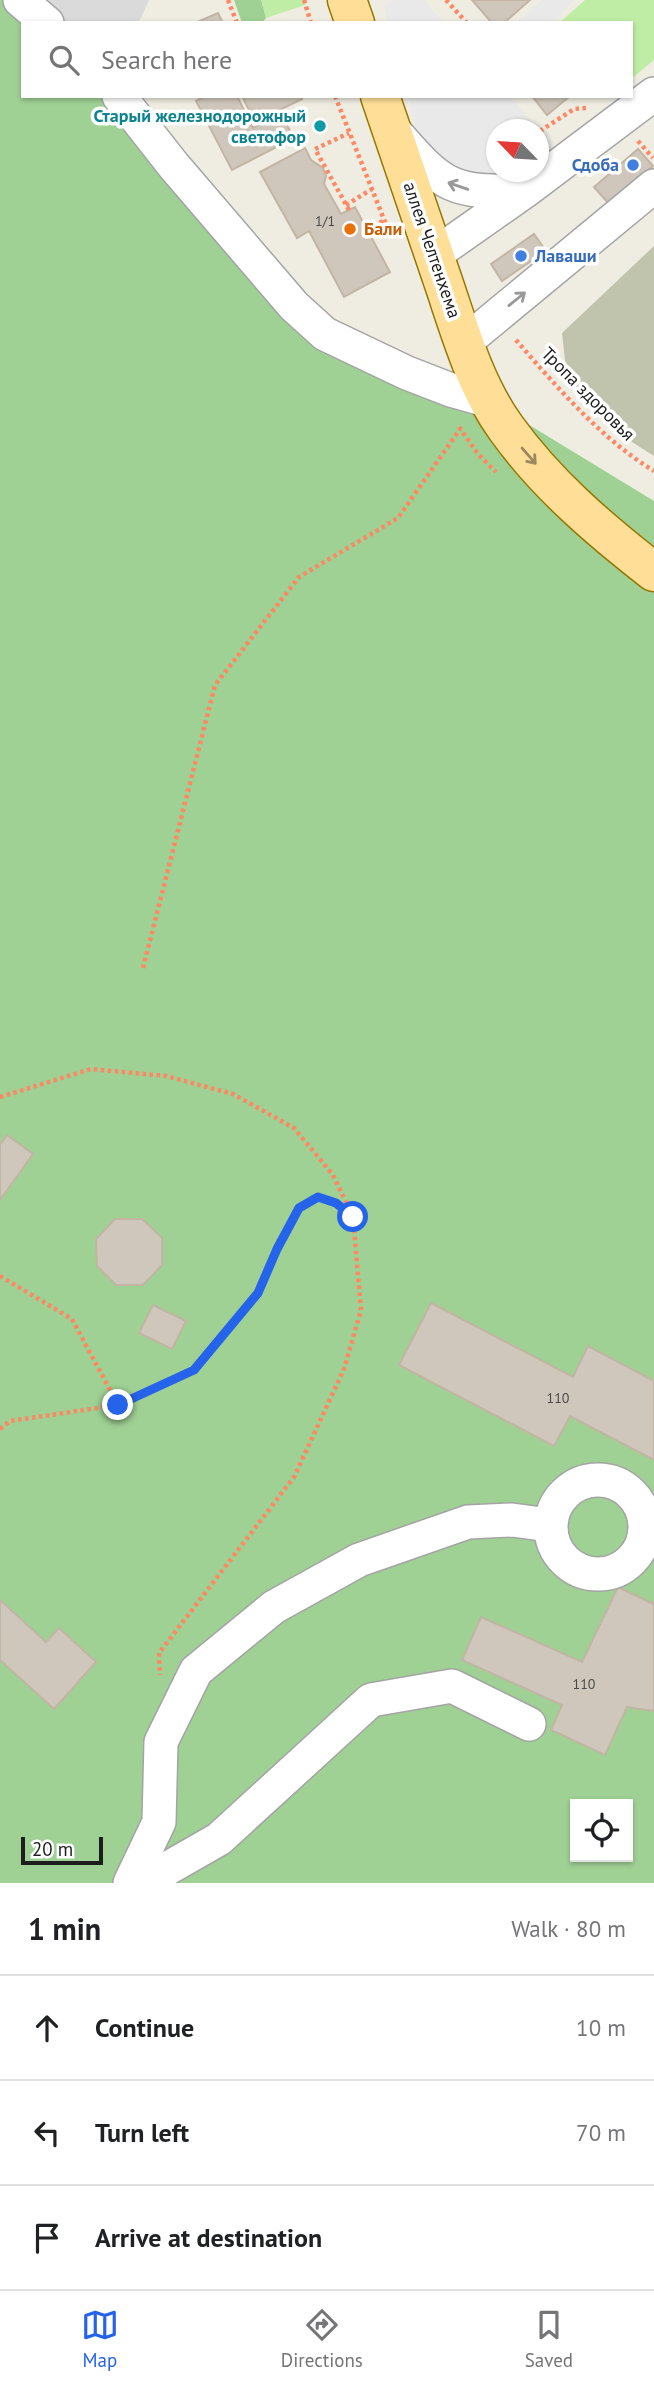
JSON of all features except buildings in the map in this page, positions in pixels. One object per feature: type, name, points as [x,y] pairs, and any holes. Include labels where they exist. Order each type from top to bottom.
[{"type":"main road","points":[[347,0],[354,21]]},
{"type":"main road","name":"аллея Челтенхема","points":[[386,112],[464,342],[490,401],[506,428],[550,481],[604,533],[654,572]]},
{"type":"street","points":[[20,0],[45,21]]},
{"type":"street","points":[[434,255],[654,94]]},
{"type":"street","points":[[122,98],[174,166],[294,306],[325,334],[407,373],[490,401]]},
{"type":"street","points":[[386,112],[424,165],[445,182],[471,191],[525,191]]},
{"type":"street","points":[[464,342],[654,186]]},
{"type":"street","points":[[130,1883],[159,1822],[161,1742],[197,1671],[274,1607],[359,1560],[468,1522],[512,1520],[549,1525]]},
{"type":"street","points":[[142,1883],[219,1839],[371,1700],[452,1686],[529,1724]]},
{"type":"path","points":[[228,0],[236,21]]},
{"type":"path","points":[[304,0],[310,21]]},
{"type":"path","points":[[446,0],[465,21]]},
{"type":"path","points":[[336,98],[393,242]]},
{"type":"path","points":[[349,133],[315,149],[348,208],[372,190]]},
{"type":"path","name":"Тропа здоровья","points":[[508,331],[562,393],[631,457],[654,471]]},
{"type":"path","points":[[143,968],[215,685],[299,577],[398,518],[460,429]]},
{"type":"path","points":[[0,1097],[91,1069],[166,1076],[233,1094],[295,1128],[333,1175],[353,1217],[361,1310],[344,1369],[294,1477],[225,1563],[159,1653],[160,1678]]},
{"type":"path","points":[[0,1429],[10,1421],[118,1405],[194,1370],[258,1293],[299,1208],[318,1197],[336,1203],[353,1217]]},
{"type":"path","points":[[0,1276],[72,1319],[118,1405]]},
{"type":"shaded area","points":[[21,0],[149,0],[138,21],[50,21]]},
{"type":"shaded area","points":[[394,0],[424,0],[442,21],[388,21],[384,6]]},
{"type":"shaded area","points":[[542,0],[575,0],[552,21],[518,21]]},
{"type":"shaded area","points":[[409,98],[512,98],[530,119],[486,119],[486,181],[468,182],[419,139]]},
{"type":"shaded area","points":[[549,141],[560,154],[549,161]]},
{"type":"shaded area","points":[[654,246],[654,456],[632,442],[567,378],[562,333]]},
{"type":"green space","points":[[0,0],[20,0],[23,21],[21,98],[121,98],[294,306],[490,401],[654,501],[654,1883],[0,1883]]},
{"type":"green space","points":[[234,0],[261,0],[266,18],[264,21],[241,21]]},
{"type":"green space","points":[[261,0],[304,0],[305,5],[266,18]]},
{"type":"green space","points":[[585,0],[654,0],[654,60],[633,77],[633,21],[561,21]]},
{"type":"place","name":"Старый железнодорожный светофор","points":[[320,126]]},
{"type":"place","name":"Сдоба","points":[[633,165]]},
{"type":"place","name":"Бали","points":[[350,229]]},
{"type":"place","name":"Лаваши","points":[[521,256]]},
{"type":"route","points":[[118,1405],[194,1370],[258,1293],[299,1208],[318,1197],[336,1203],[353,1217]]}]
